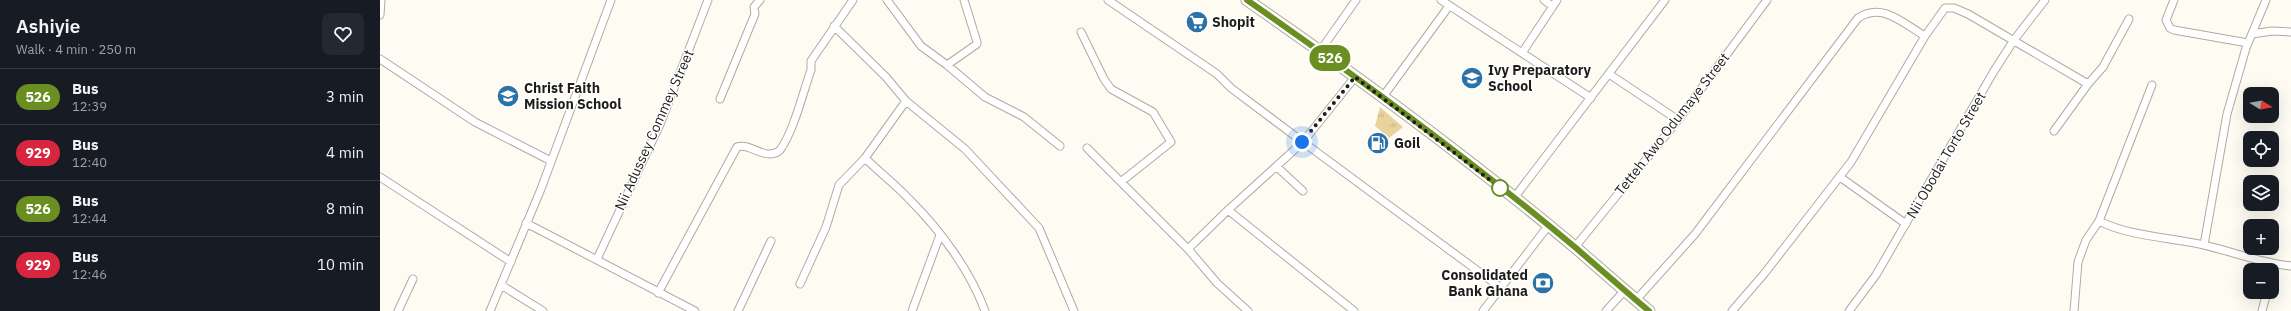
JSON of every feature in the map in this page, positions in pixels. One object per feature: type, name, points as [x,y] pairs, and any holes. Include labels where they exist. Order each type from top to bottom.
[{"type":"main road","points":[[1247,0],[1320,50],[1514,198],[1575,247],[1624,291],[1649,311]]},
{"type":"street","points":[[380,15],[381,0]]},
{"type":"street","points":[[490,311],[511,262],[550,161],[610,0]]},
{"type":"street","name":"Nii Adussey Commey Street","points":[[597,259],[661,122],[708,0]]},
{"type":"street","points":[[720,99],[755,14],[754,7],[760,0]]},
{"type":"street","points":[[658,293],[737,146],[740,145],[770,154],[780,150],[793,123],[811,70],[811,61],[853,0]]},
{"type":"street","points":[[887,0],[916,41],[948,64],[985,97],[1024,117],[1060,146]]},
{"type":"street","points":[[948,64],[977,44],[964,0]]},
{"type":"street","points":[[1108,0],[1217,74],[1231,88],[1302,142],[1502,288]]},
{"type":"street","points":[[1320,50],[1356,0]]},
{"type":"street","points":[[1441,0],[1591,98]]},
{"type":"street","points":[[1522,53],[1555,3],[1544,0]]},
{"type":"street","points":[[1514,198],[1665,0]]},
{"type":"street","name":"Tetteh Awo Odumaye Street","points":[[1575,247],[1678,120],[1767,0]]},
{"type":"street","name":"Nii Obodai Torto Street","points":[[1849,311],[1876,275],[2014,40],[2045,0]]},
{"type":"street","points":[[2174,0],[2166,20],[2170,28],[2174,30],[2248,43]]},
{"type":"street","points":[[2204,245],[2227,114],[2248,43],[2266,0]]},
{"type":"street","points":[[1382,98],[1449,6]]},
{"type":"street","points":[[1732,311],[1764,274],[1851,162],[1925,36],[1945,8],[1954,8],[1968,14],[2088,84]]},
{"type":"street","points":[[1636,300],[1695,234],[1858,18],[1866,13],[1880,11],[1925,36]]},
{"type":"street","points":[[2054,131],[2088,84],[2103,67],[2129,19]]},
{"type":"street","points":[[834,26],[886,77],[906,101],[965,149],[1039,228],[1074,311]]},
{"type":"street","points":[[2252,34],[2265,31],[2291,32]]},
{"type":"street","points":[[1081,32],[1104,79],[1111,89],[1153,112],[1171,142],[1122,181]]},
{"type":"street","points":[[380,59],[475,122],[550,161]]},
{"type":"street","points":[[1609,74],[1678,120]]},
{"type":"street","points":[[1188,249],[1302,142],[1355,77]]},
{"type":"street","points":[[2074,311],[2078,262],[2086,240],[2099,221],[2152,85]]},
{"type":"street","points":[[800,284],[826,228],[838,188],[865,158],[906,101]]},
{"type":"street","points":[[1088,148],[1188,249],[1217,283],[1248,311]]},
{"type":"street","points":[[865,158],[910,200],[940,235],[977,292],[985,311]]},
{"type":"street","points":[[1277,167],[1303,191]]},
{"type":"street","points":[[380,177],[511,262]]},
{"type":"street","points":[[1840,177],[1906,224]]},
{"type":"street","points":[[1228,210],[1354,311]]},
{"type":"street","points":[[2099,221],[2150,236],[2204,245],[2260,263]]},
{"type":"street","points":[[526,223],[695,311]]},
{"type":"street","points":[[1483,311],[1548,226]]},
{"type":"street","points":[[912,311],[940,235]]},
{"type":"street","points":[[738,311],[771,241]]},
{"type":"street","points":[[2279,267],[2291,266]]},
{"type":"street","points":[[398,311],[413,279]]},
{"type":"street","points":[[501,285],[543,311]]},
{"type":"street","points":[[1606,311],[1624,291]]},
{"type":"street","points":[[2262,311],[2265,299]]},
{"type":"green space","points":[[1380,107],[1403,127],[1389,138],[1375,126]]},
{"type":"bus line","name":"526","points":[[1247,0],[1309,42],[1461,157],[1575,247],[1624,291],[1649,311]]},
{"type":"place","name":"Shopit","points":[[1197,22]]},
{"type":"place","name":"Ivy Preparatory School","points":[[1472,78]]},
{"type":"place","name":"Christ Faith Mission School","points":[[508,96]]},
{"type":"place","name":"Goil","points":[[1378,143]]},
{"type":"place","name":"Consolidated Bank Ghana","points":[[1543,283]]},
{"type":"route","points":[[1302,142],[1355,77],[1437,138],[1503,190],[1500,188]]}]
